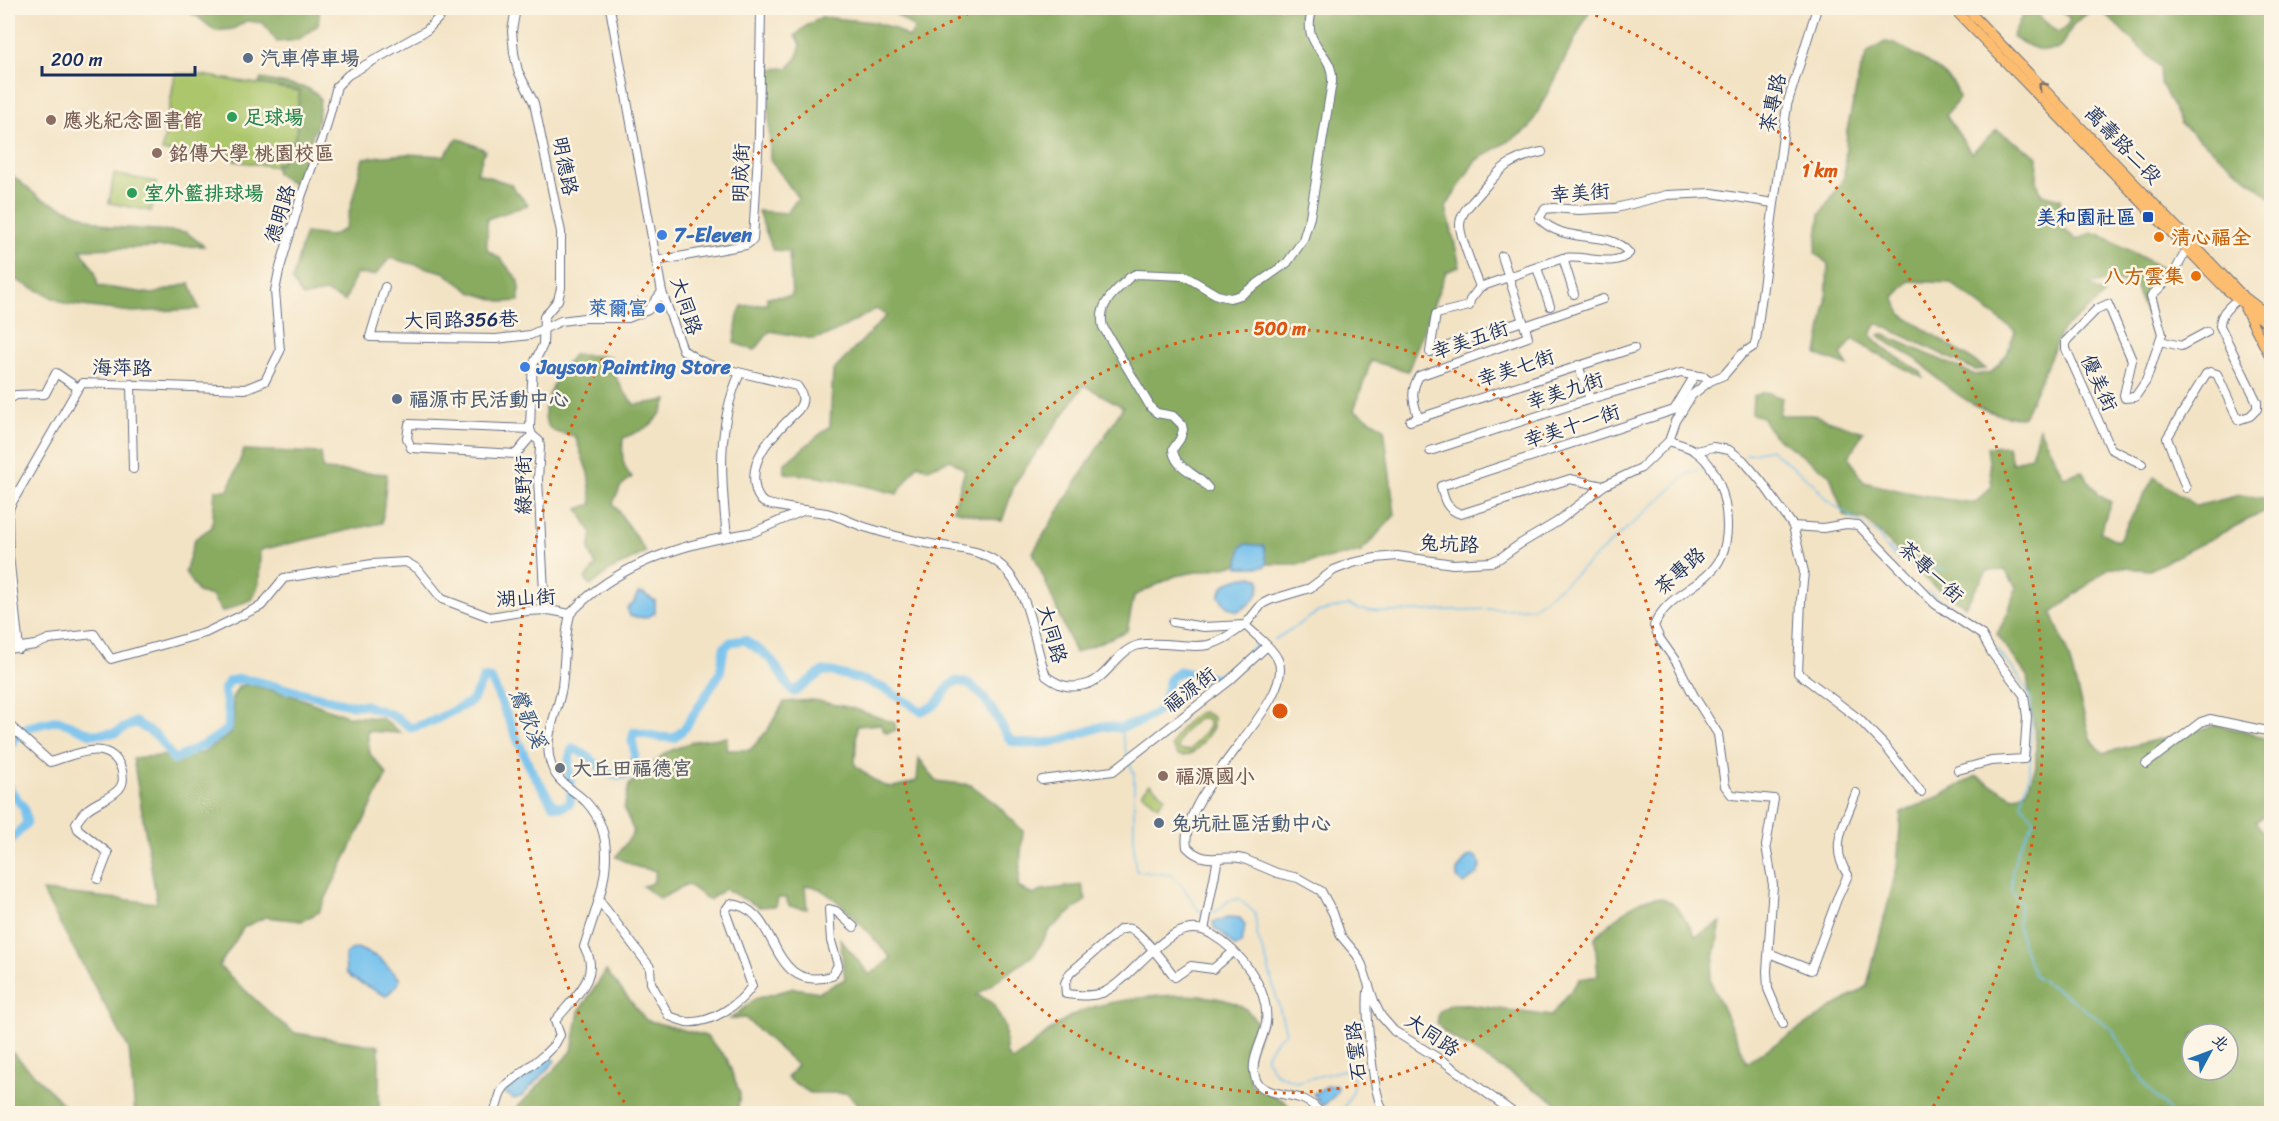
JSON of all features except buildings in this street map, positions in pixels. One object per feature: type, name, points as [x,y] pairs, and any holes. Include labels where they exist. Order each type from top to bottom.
[{"type":"main road","name":"萬壽路二段","points":[[1953,8],[2187,249],[2241,300],[2255,310]]},
{"type":"main road","name":"萬壽路二段","points":[[1966,8],[2241,300]]},
{"type":"main road","points":[[2241,300],[2271,360]]},
{"type":"main road","points":[[2255,310],[2271,318]]},
{"type":"main road","points":[[2255,310],[2271,328]]},
{"type":"main road","points":[[2255,310],[2271,344]]},
{"type":"street","name":"德明路","points":[[265,381],[280,351],[275,291],[279,271],[300,197],[326,128],[337,86],[348,75],[427,30],[448,8]]},
{"type":"street","name":"明德路","points":[[516,8],[512,32],[514,53],[521,79],[534,103],[561,232],[561,288],[558,300],[544,316],[544,330]]},
{"type":"street","name":"大同路","points":[[609,8],[662,292],[683,350],[698,360],[740,373],[790,383],[801,391],[803,405],[757,458],[754,481],[758,496],[762,501],[770,505],[806,509],[842,517],[856,525],[928,544],[962,548],[989,557],[1002,567],[1024,595],[1046,676],[1056,684],[1068,687],[1087,685],[1104,675],[1124,652],[1139,645],[1166,643],[1207,645],[1224,639],[1245,625],[1277,657],[1280,666],[1279,683],[1264,711],[1227,760],[1194,814],[1185,839],[1187,847],[1198,856],[1218,858],[1235,856],[1277,873],[1298,878],[1321,891],[1333,913],[1341,936],[1357,955],[1381,1016],[1394,1031],[1446,1063],[1515,1113]]},
{"type":"street","name":"明成街","points":[[656,261],[746,245],[753,240],[759,135],[761,8]]},
{"type":"street","points":[[1208,488],[1199,477],[1180,466],[1174,459],[1173,449],[1180,439],[1182,425],[1173,416],[1156,413],[1146,402],[1103,327],[1102,307],[1130,277],[1136,274],[1185,276],[1222,297],[1230,298],[1241,295],[1266,280],[1293,256],[1303,240],[1310,217],[1333,70],[1330,62],[1313,43],[1310,16],[1313,8]]},
{"type":"street","name":"茶專路","points":[[1669,441],[1676,421],[1692,395],[1710,381],[1724,375],[1742,354],[1754,346],[1786,105],[1817,8]]},
{"type":"street","points":[[1542,152],[1517,159],[1495,173],[1466,207],[1460,225],[1480,287],[1470,300],[1469,306],[1436,315],[1430,352],[1603,299]]},
{"type":"street","name":"幸美街","points":[[1480,287],[1563,258],[1574,256],[1610,261],[1623,259],[1629,253],[1618,244],[1594,237],[1558,232],[1539,218],[1545,210],[1616,208],[1667,195],[1712,194],[1773,203]]},
{"type":"street","name":"優美街","points":[[2142,464],[2109,444],[2066,349],[2066,341],[2097,309],[2108,304],[2132,360],[2124,390],[2126,398],[2131,399],[2140,392],[2146,381],[2162,334],[2151,299],[2173,275],[2187,249]]},
{"type":"street","points":[[1502,256],[1524,323]]},
{"type":"street","points":[[1563,258],[1574,294]]},
{"type":"street","points":[[1537,268],[1550,306]]},
{"type":"street","name":"大同路356巷","points":[[385,287],[370,337],[496,339],[530,335],[561,321],[584,318],[628,318],[648,310],[662,292]]},
{"type":"street","points":[[2186,488],[2167,438],[2206,374],[2210,372],[2217,374],[2238,420],[2250,416],[2256,408],[2257,402],[2220,326],[2222,316],[2241,300]]},
{"type":"street","name":"幸美五街","points":[[1418,417],[1412,396],[1413,387],[1419,376],[1528,337],[1524,323]]},
{"type":"street","name":"綠野街","points":[[544,330],[543,345],[533,365],[531,432],[539,441],[540,447],[538,479],[545,610]]},
{"type":"street","points":[[2160,341],[2181,346],[2207,333]]},
{"type":"street","name":"幸美七街","points":[[1410,421],[1634,348]]},
{"type":"street","points":[[1578,365],[1590,399]]},
{"type":"street","points":[[8,400],[16,394],[45,394],[56,373],[78,388]]},
{"type":"street","points":[[727,537],[721,482],[723,440],[727,407],[740,373]]},
{"type":"street","name":"幸美九街","points":[[1430,451],[1590,399],[1681,373],[1705,377],[1710,381]]},
{"type":"street","name":"幸美十一街","points":[[1603,486],[1570,479],[1461,514],[1451,511],[1443,500],[1441,486],[1674,410],[1695,375]]},
{"type":"street","name":"海萍路","points":[[19,649],[9,555],[8,514],[10,506],[78,388],[83,383],[245,389],[265,381]]},
{"type":"street","points":[[131,384],[133,469]]},
{"type":"street","points":[[409,424],[531,432],[516,454],[411,448],[407,438],[409,424]]},
{"type":"street","points":[[1669,441],[1696,451],[1713,447],[1729,450],[1743,460],[1761,481],[1793,526],[1804,572],[1798,673],[1859,719],[1885,746],[1921,792]]},
{"type":"street","name":"兔坑路","points":[[1245,625],[1262,604],[1310,588],[1334,570],[1352,564],[1397,556],[1453,564],[1491,562],[1557,522],[1603,486],[1641,468],[1669,441]]},
{"type":"street","name":"茶專路","points":[[1696,451],[1712,469],[1723,492],[1727,513],[1723,552],[1718,563],[1661,611],[1654,626],[1718,734],[1725,786],[1732,795],[1774,799],[1766,846],[1773,885],[1768,989],[1783,1024]]},
{"type":"street","name":"湖山街","points":[[19,649],[49,639],[94,634],[111,659],[205,633],[261,606],[284,578],[372,564],[406,562],[418,569],[442,599],[490,617],[545,610],[558,610],[570,614],[595,591],[642,562],[690,544],[754,532],[806,509]]},
{"type":"street","name":"茶專一街","points":[[1793,526],[1823,528],[1846,524],[1858,525],[1935,603],[1982,634],[1992,653],[2024,695],[2027,717],[2024,759],[1991,761],[1958,770]]},
{"type":"street","points":[[494,1113],[505,1086],[555,1044],[560,1035],[555,1021],[588,979],[592,970],[591,957],[584,946],[606,866],[607,850],[599,820],[577,793],[558,779],[552,766],[549,743],[552,717],[561,691],[564,637],[570,614]]},
{"type":"street","points":[[1173,622],[1204,627],[1245,625]]},
{"type":"street","name":"福源街","points":[[1042,780],[1113,771],[1229,681],[1267,646]]},
{"type":"street","points":[[8,649],[19,649]]},
{"type":"street","points":[[2146,764],[2201,722],[2210,719],[2271,732]]},
{"type":"street","points":[[8,724],[50,762],[75,752],[96,750],[114,757],[120,767],[123,778],[119,789],[85,810],[76,823],[78,829],[108,854],[98,879]]},
{"type":"street","points":[[1768,953],[1811,970],[1848,875],[1841,865],[1838,842],[1856,793]]},
{"type":"street","points":[[1204,930],[1218,858]]},
{"type":"street","points":[[598,899],[651,967],[651,983],[669,1016],[687,1022],[705,1020],[728,1009],[752,986],[725,911],[730,904],[738,905],[758,916],[783,963],[795,974],[806,978],[819,980],[832,976],[838,965],[831,941],[829,909],[836,910],[854,927]]},
{"type":"street","points":[[1233,952],[1216,968],[1191,966],[1175,978],[1153,951],[1135,932],[1126,928],[1118,931],[1070,973],[1065,983],[1066,994],[1094,995],[1104,992],[1153,951],[1177,933],[1187,930],[1204,930],[1233,952],[1258,982],[1265,998],[1266,1023],[1252,1068],[1258,1084],[1272,1091],[1305,1098],[1321,1113]]},
{"type":"street","name":"石雲路","points":[[1369,983],[1367,1000],[1373,1066],[1379,1101],[1386,1113]]},
{"type":"green space","points":[[181,8],[320,8],[318,25],[298,40],[277,42],[263,23],[246,21],[233,29],[215,31],[198,17]]},
{"type":"green space","points":[[888,8],[1591,8],[1529,129],[1475,161],[1446,207],[1460,266],[1446,272],[1408,371],[1371,361],[1354,410],[1384,428],[1395,515],[1361,552],[1300,564],[1239,564],[1175,576],[1134,596],[1127,631],[1075,653],[1033,552],[1123,407],[1084,385],[1015,483],[1002,521],[953,510],[965,470],[950,460],[928,469],[918,464],[897,494],[838,479],[785,473],[784,464],[830,426],[833,371],[887,315],[876,309],[831,334],[814,339],[770,331],[755,350],[734,343],[738,315],[742,306],[767,304],[767,297],[792,296],[789,251],[773,250],[758,211],[787,213],[798,198],[770,159],[768,69],[788,68],[796,59],[801,45],[795,36],[821,17],[874,22],[893,28],[909,38],[915,29]]},
{"type":"green space","points":[[2059,8],[2094,8],[2074,24],[2059,49],[2040,50],[2012,37],[2023,14],[2035,13],[2057,32],[2066,28],[2070,19]]},
{"type":"green space","points":[[2099,8],[2271,8],[2271,198],[2181,124],[2161,83],[2160,67]]},
{"type":"green space","points":[[1885,42],[1901,47],[1922,59],[1942,73],[1955,86],[1959,99],[1946,115],[1971,153],[1997,130],[2038,157],[2037,182],[2041,194],[2061,199],[2055,222],[2077,240],[2092,233],[2101,235],[2169,272],[2146,295],[2152,318],[2149,321],[2134,284],[2100,282],[2089,285],[2105,295],[2062,330],[2024,417],[2011,417],[1988,411],[1967,401],[1920,362],[1879,335],[1882,334],[1975,375],[1992,372],[2007,354],[2015,331],[1951,283],[1909,281],[1894,297],[1901,314],[1986,369],[1975,370],[1877,323],[1871,334],[1876,340],[1887,351],[1921,372],[1923,378],[1853,339],[1841,355],[1848,366],[1817,355],[1826,303],[1828,264],[1815,253],[1820,215],[1844,178],[1847,130],[1860,71],[1868,52]]},
{"type":"green space","points":[[175,74],[195,74],[300,91],[296,134],[281,164],[276,163],[276,167],[234,161],[236,158],[224,152],[209,152],[209,158],[162,151]]},
{"type":"green space","points":[[261,79],[307,88],[318,95],[320,100],[318,120],[295,185],[276,173],[276,163],[281,164],[296,134],[300,91],[259,84]]},
{"type":"green space","points":[[458,138],[485,150],[477,173],[510,184],[528,205],[487,219],[487,250],[501,259],[519,281],[519,301],[503,302],[471,292],[443,272],[390,258],[375,275],[356,274],[345,301],[325,292],[303,297],[292,281],[305,233],[331,236],[345,229],[363,158],[407,154],[444,156]]},
{"type":"green space","points":[[8,172],[40,198],[110,227],[186,232],[204,246],[80,249],[95,271],[98,286],[153,294],[190,283],[199,309],[132,312],[66,304],[8,276]]},
{"type":"green space","name":"室外籃排球場","points":[[114,174],[156,182],[151,211],[109,203]]},
{"type":"green space","points":[[573,355],[610,356],[618,382],[635,405],[667,400],[655,421],[623,438],[624,464],[632,477],[621,486],[613,503],[646,552],[611,570],[590,586],[585,578],[596,566],[589,550],[592,534],[578,509],[592,504],[588,473],[575,436],[552,430],[547,423],[545,413],[546,403],[555,381]]},
{"type":"green space","points":[[1766,392],[1782,398],[1779,415],[1813,415],[1863,432],[1849,457],[1864,482],[1919,495],[1975,503],[1992,486],[1987,447],[2008,446],[2012,463],[2031,456],[2039,428],[2064,477],[2082,471],[2098,495],[2111,502],[2100,532],[2118,541],[2154,477],[2196,506],[2240,495],[2271,499],[2271,508],[2150,570],[2110,567],[2052,613],[2068,654],[2090,738],[2103,753],[2217,725],[2252,733],[2271,742],[2271,812],[2256,821],[2271,849],[2271,1113],[1573,1113],[1445,1033],[1437,1023],[1439,1012],[1451,1004],[1551,1016],[1580,979],[1598,976],[1595,937],[1632,906],[1643,900],[1664,899],[1677,908],[1696,936],[1721,922],[1710,980],[1747,1062],[1867,986],[1897,868],[1901,813],[1940,796],[1976,776],[2013,797],[2027,791],[2036,766],[2036,741],[2027,676],[1997,634],[2008,613],[2016,587],[2005,570],[1987,571],[1965,606],[1932,585],[1866,520],[1844,516],[1830,475],[1773,435],[1762,417],[1752,414],[1753,396]]},
{"type":"green space","points":[[244,450],[321,453],[323,470],[387,474],[382,523],[260,550],[259,584],[252,599],[222,612],[212,596],[198,592],[185,572],[195,539],[212,527],[215,490],[228,490]]},
{"type":"green space","points":[[250,684],[299,698],[347,716],[381,718],[401,733],[367,731],[370,754],[387,774],[319,912],[302,921],[266,917],[244,927],[219,966],[274,1017],[295,1033],[379,1046],[379,1113],[135,1113],[129,1049],[42,891],[157,903],[133,758],[202,753],[231,734],[234,717],[232,698],[239,686]]},
{"type":"green space","points":[[813,700],[852,708],[895,723],[896,730],[888,733],[880,724],[857,726],[855,765],[877,782],[890,787],[917,780],[919,758],[936,781],[971,785],[996,804],[1023,831],[1018,887],[1033,895],[1043,890],[1082,885],[1086,900],[1049,930],[1035,954],[977,995],[992,1002],[1005,1027],[1006,1053],[1012,1061],[1058,1024],[1091,1008],[1158,996],[1205,996],[1225,1000],[1248,1010],[1260,1031],[1249,1065],[1252,1085],[1284,1101],[1296,1113],[868,1114],[847,1093],[810,1093],[787,1078],[797,1065],[745,1018],[730,1019],[755,999],[794,988],[820,992],[845,979],[840,939],[870,975],[891,958],[851,914],[826,893],[815,887],[805,886],[807,909],[789,906],[786,898],[778,898],[776,906],[759,907],[725,889],[709,900],[687,884],[660,899],[643,886],[653,883],[656,871],[637,867],[616,857],[634,832],[624,808],[629,785],[665,753],[694,741],[727,737],[726,750],[750,750],[767,731],[784,702]]},
{"type":"green space","points":[[1203,712],[1213,717],[1213,728],[1194,752],[1184,756],[1178,755],[1172,746],[1174,741],[1184,725]],"holes":[[[1202,717],[1209,720],[1209,727],[1190,750],[1181,751],[1178,744],[1190,725]]]},
{"type":"green space","points":[[1150,784],[1165,797],[1158,806],[1142,793]]},
{"type":"green space","points":[[606,971],[646,1020],[706,1036],[727,1059],[740,1094],[737,1113],[512,1113],[572,1051],[579,1011]]},
{"type":"green space","points":[[8,1048],[72,1113],[8,1113]]},
{"type":"water","points":[[1246,544],[1264,546],[1267,563],[1264,567],[1238,567],[1241,547]]},
{"type":"water","points":[[1253,576],[1260,580],[1259,591],[1254,599],[1237,611],[1226,606],[1219,596],[1224,586],[1231,581]]},
{"type":"water","points":[[638,593],[655,601],[655,613],[645,618],[630,616],[627,608],[633,604]]},
{"type":"water","points":[[1475,856],[1481,865],[1477,874],[1464,884],[1457,878],[1457,871],[1467,857]]},
{"type":"water","points":[[1229,917],[1240,918],[1245,925],[1242,943],[1235,947],[1214,928],[1213,922]]},
{"type":"water","points":[[357,948],[379,958],[400,979],[386,996],[346,973],[345,956]]},
{"type":"water","points":[[551,1057],[555,1061],[522,1096],[514,1099],[505,1093],[506,1089]]},
{"type":"water","points":[[1336,1085],[1338,1088],[1335,1095],[1323,1106],[1313,1094],[1327,1086]]},
{"type":"waterway","points":[[1745,455],[1770,449],[1812,482],[1828,501],[1879,536],[1885,545]]},
{"type":"waterway","points":[[1274,640],[1318,612],[1348,605],[1361,610],[1382,612],[1532,608],[1568,581],[1688,474],[1705,468]]},
{"type":"waterway","points":[[1886,547],[1899,562]]},
{"type":"waterway","points":[[1888,548],[1915,566],[1945,570]]},
{"type":"waterway","points":[[1927,591],[1965,614],[1979,629]]},
{"type":"waterway","points":[[1988,639],[2020,678],[2031,698],[2030,773],[2021,803],[2035,821],[2017,853],[2012,870],[2011,890],[2021,903],[2018,925],[2022,944],[2034,975],[2112,1029],[2148,1089],[2173,1114]]},
{"type":"waterway","name":"鶯歌溪","points":[[8,749],[28,727],[58,720],[91,734],[115,733],[135,722],[157,736],[174,760],[211,741],[228,729],[229,715],[224,690],[229,681],[240,679],[352,705],[365,705],[392,715],[411,728],[433,721],[472,701],[484,678],[491,679],[530,768],[553,805],[562,807],[570,803],[569,761],[573,748],[607,772],[621,776],[630,773],[635,754],[632,740],[634,732],[674,738],[685,728],[720,673],[724,648],[731,642],[745,640],[766,655],[794,692],[823,671],[833,672],[866,681],[887,690],[921,711],[934,706],[956,681],[966,683],[982,695],[1011,741],[1028,744],[1055,742],[1103,726],[1120,728],[1140,722],[1161,709],[1170,679],[1179,671],[1216,679],[1229,673],[1255,650]]},
{"type":"waterway","points":[[1120,728],[1127,755]]},
{"type":"waterway","points":[[1129,762],[1134,774],[1136,871],[1170,875],[1181,884],[1200,912],[1204,912]]},
{"type":"waterway","name":"鶯歌溪","points":[[8,787],[24,808],[27,823],[8,843]]},
{"type":"waterway","points":[[1212,912],[1217,911],[1228,901],[1239,899],[1255,913],[1257,935],[1286,1032],[1277,1039],[1265,1057],[1275,1073],[1296,1082],[1343,1070],[1352,1073],[1353,1089],[1340,1114]]},
{"type":"waterway","name":"鶯歌溪","points":[[8,929],[8,939]]},
{"type":"place","name":"汽車停車場","points":[[248,58]]},
{"type":"place","name":"足球場","points":[[232,117]]},
{"type":"place","name":"應兆紀念圖書館","points":[[51,120]]},
{"type":"place","name":"銘傳大學 桃園校區","points":[[157,153]]},
{"type":"place","name":"室外籃排球場","points":[[132,193]]},
{"type":"place","name":"美和園社區","points":[[2148,217]]},
{"type":"place","name":"7-Eleven","points":[[662,235]]},
{"type":"place","name":"清心福全","points":[[2159,237]]},
{"type":"place","name":"八方雲集","points":[[2196,276]]},
{"type":"place","name":"萊爾富","points":[[660,308]]},
{"type":"place","name":"Jayson Painting Store","points":[[525,367]]},
{"type":"place","name":"福源市民活動中心","points":[[397,399]]},
{"type":"place","name":"大丘田福德宮","points":[[560,768]]},
{"type":"place","name":"福源國小","points":[[1163,776]]},
{"type":"place","name":"兔坑社區活動中心","points":[[1159,823]]}]
